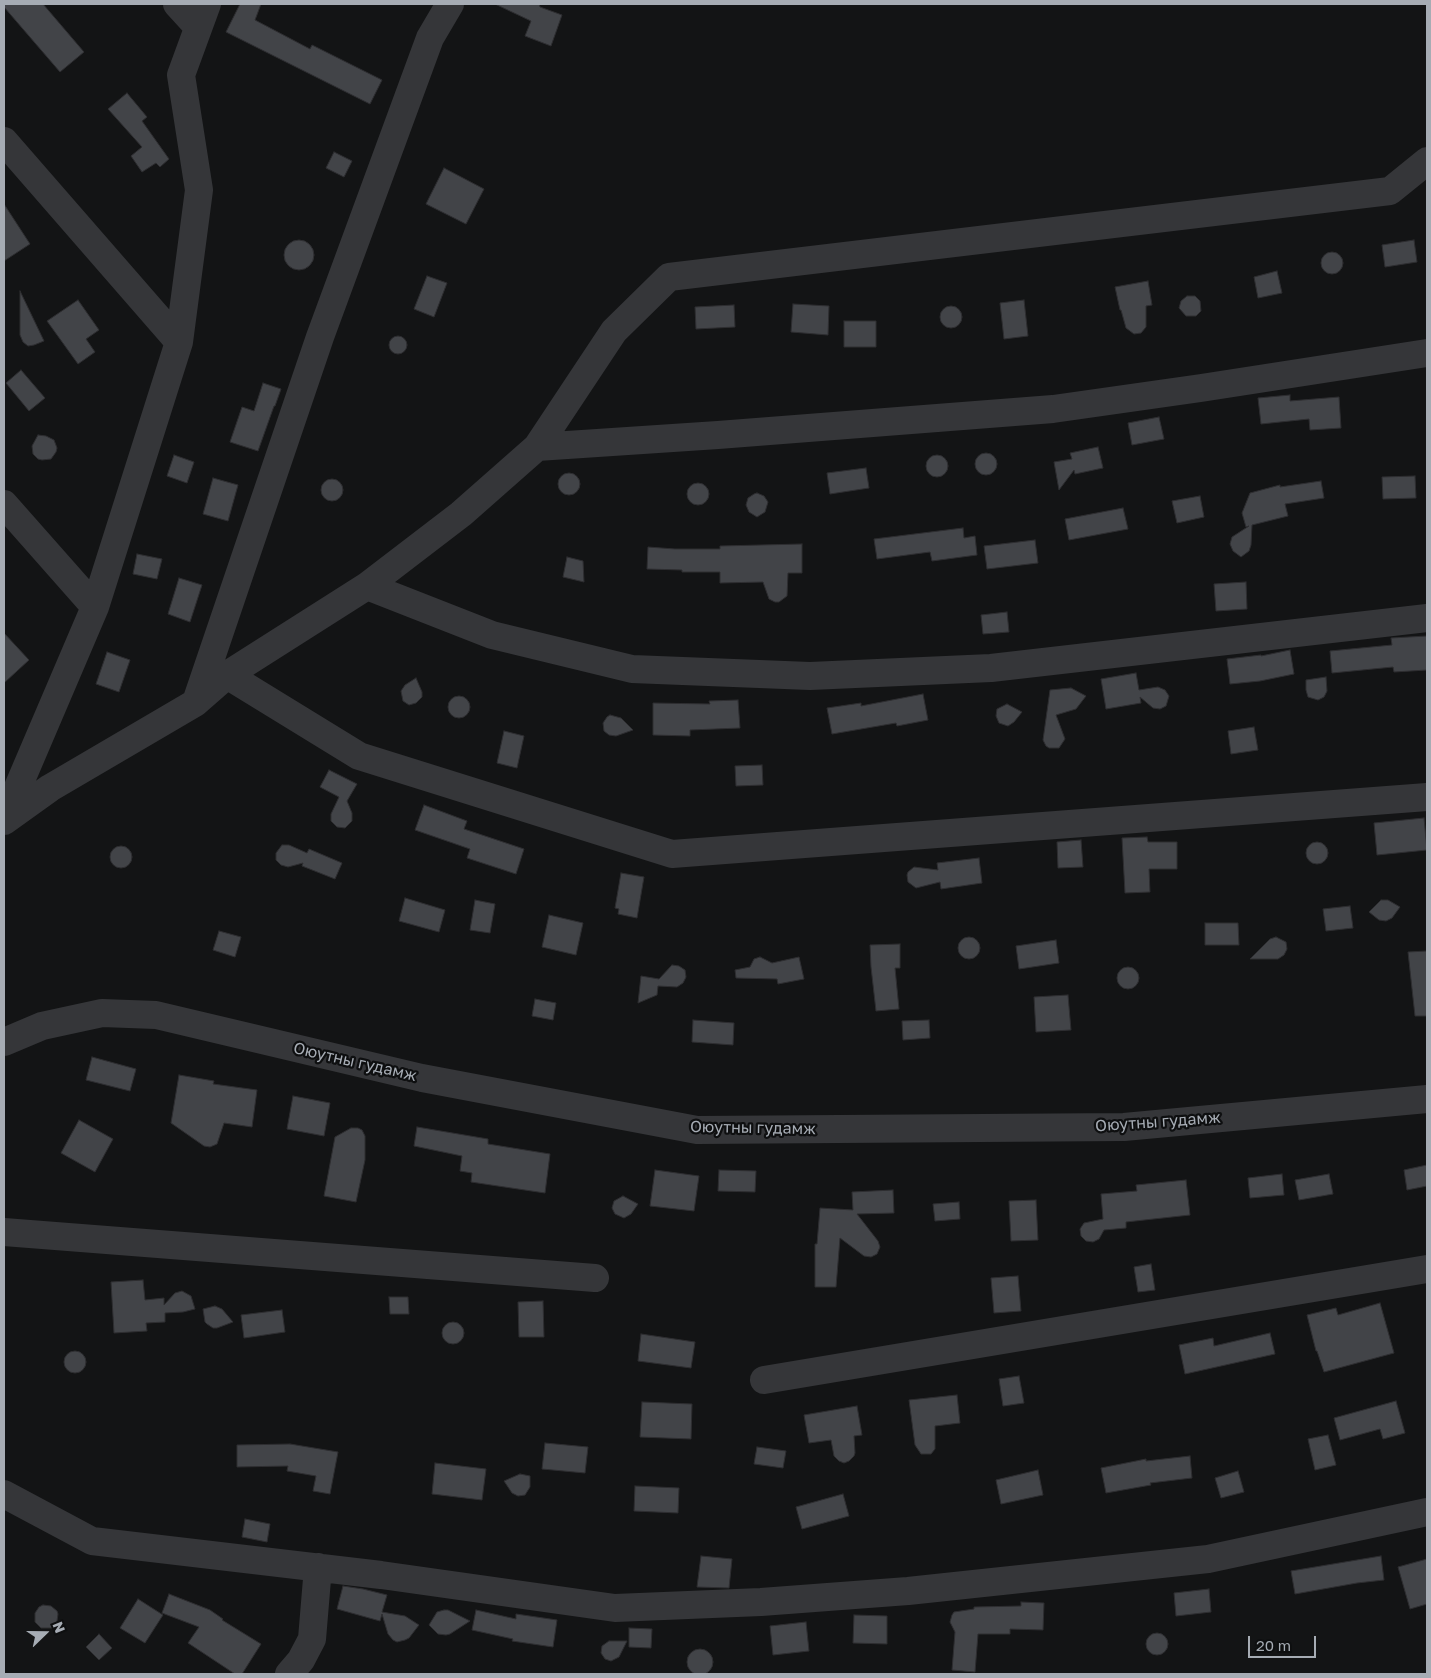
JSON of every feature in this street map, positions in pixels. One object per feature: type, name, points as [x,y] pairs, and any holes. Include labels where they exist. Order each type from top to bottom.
[{"type":"street","points":[[4,820],[95,607],[179,342],[199,190],[181,75],[202,16],[177,4]]},
{"type":"street","points":[[195,703],[320,337],[430,38],[450,4]]},
{"type":"street","points":[[4,141],[179,342]]},
{"type":"street","points":[[4,820],[50,788],[195,703],[227,675],[368,586],[461,514],[537,447],[614,331],[669,277],[1390,191],[1427,161]]},
{"type":"street","points":[[537,447],[1053,409],[1427,354]]},
{"type":"street","points":[[4,504],[95,607]]},
{"type":"street","points":[[368,586],[492,635],[632,669],[810,676],[991,668],[1427,618]]},
{"type":"street","points":[[227,675],[359,756],[672,854],[1427,797]]},
{"type":"street","name":"Оюутны гудамж","points":[[4,1042],[42,1026],[102,1013],[156,1015],[422,1078],[697,1130],[1124,1127],[1427,1099]]},
{"type":"street","points":[[4,1232],[595,1278]]},
{"type":"street","points":[[764,1380],[1427,1269]]},
{"type":"street","points":[[4,1494],[92,1541],[318,1567],[615,1608],[760,1602],[908,1591],[1208,1559],[1427,1512]]},
{"type":"street","points":[[289,1674],[301,1660],[312,1640],[318,1567]]},
{"type":"building","points":[[4,4],[43,4],[84,52],[60,72],[4,7]]},
{"type":"building","points":[[240,4],[261,4],[255,20],[310,49],[312,45],[382,80],[370,104],[226,32]]},
{"type":"building","points":[[495,4],[539,4],[540,7],[562,15],[551,46],[525,36],[531,21]]},
{"type":"building","points":[[127,93],[147,117],[142,121],[169,159],[160,167],[156,163],[142,172],[131,156],[142,147],[108,109]]},
{"type":"building","points":[[334,152],[352,161],[344,177],[326,168]]},
{"type":"building","points":[[444,168],[484,189],[466,224],[426,204]]},
{"type":"building","points":[[4,204],[30,244],[4,261]]},
{"type":"building","points":[[299,240],[305,241],[313,249],[313,261],[305,269],[299,270],[293,269],[285,261],[284,255],[285,249],[293,241]]},
{"type":"building","points":[[1414,240],[1417,262],[1385,267],[1382,245]]},
{"type":"building","points":[[1332,252],[1340,255],[1343,263],[1340,271],[1332,274],[1324,271],[1321,263],[1324,255]]},
{"type":"building","points":[[1277,271],[1282,293],[1258,298],[1254,277]]},
{"type":"building","points":[[427,276],[447,283],[434,317],[414,309]]},
{"type":"building","points":[[1148,281],[1152,305],[1146,306],[1146,327],[1141,333],[1134,334],[1126,328],[1115,287]]},
{"type":"building","points":[[20,291],[44,341],[34,345],[28,346],[23,342],[20,335]]},
{"type":"building","points":[[1187,296],[1195,296],[1200,301],[1201,311],[1196,316],[1186,316],[1179,308],[1181,301]]},
{"type":"building","points":[[78,300],[99,330],[86,339],[95,352],[78,364],[47,321]]},
{"type":"building","points":[[1024,300],[1028,336],[1004,339],[1000,303]]},
{"type":"building","points":[[793,304],[829,306],[828,335],[791,332]]},
{"type":"building","points":[[734,305],[735,327],[696,329],[695,307]]},
{"type":"building","points":[[951,306],[959,309],[962,317],[959,325],[951,328],[943,325],[940,317],[943,309]]},
{"type":"building","points":[[844,321],[876,321],[876,347],[844,347]]},
{"type":"building","points":[[394,336],[402,336],[407,341],[405,352],[394,354],[389,349],[389,341]]},
{"type":"building","points":[[21,370],[45,398],[29,411],[6,383]]},
{"type":"building","points":[[263,383],[281,389],[258,451],[230,442],[242,407],[254,411]]},
{"type":"building","points":[[1290,395],[1290,401],[1339,397],[1341,428],[1310,430],[1309,419],[1261,424],[1258,398]]},
{"type":"building","points":[[1159,417],[1164,439],[1132,445],[1128,423]]},
{"type":"building","points":[[38,435],[54,440],[57,448],[51,459],[38,459],[33,454],[32,446]]},
{"type":"building","points":[[1098,447],[1103,468],[1075,474],[1074,470],[1059,490],[1054,462],[1072,459],[1070,453]]},
{"type":"building","points":[[986,453],[994,456],[997,464],[994,472],[986,475],[978,472],[975,464],[978,456]]},
{"type":"building","points":[[174,455],[194,462],[187,483],[167,476]]},
{"type":"building","points":[[937,455],[945,458],[948,466],[945,474],[937,477],[929,474],[926,466],[929,458]]},
{"type":"building","points":[[866,468],[869,488],[830,494],[827,473]]},
{"type":"building","points":[[569,473],[577,476],[580,484],[577,492],[569,495],[561,492],[558,484],[561,476]]},
{"type":"building","points":[[1415,476],[1416,498],[1383,499],[1382,477]]},
{"type":"building","points":[[213,478],[238,485],[228,521],[203,514]]},
{"type":"building","points":[[332,479],[340,482],[343,490],[340,498],[332,501],[324,498],[321,490],[324,482]]},
{"type":"building","points":[[1321,481],[1324,498],[1285,504],[1288,516],[1252,525],[1249,551],[1241,557],[1233,551],[1230,544],[1232,537],[1249,526],[1246,527],[1242,513],[1250,493],[1280,485],[1280,487]]},
{"type":"building","points":[[698,483],[706,486],[709,494],[706,502],[698,505],[690,502],[687,494],[690,486]]},
{"type":"building","points":[[757,493],[764,496],[768,502],[765,512],[757,517],[749,512],[746,505],[748,498]]},
{"type":"building","points":[[1200,496],[1204,517],[1177,523],[1172,501]]},
{"type":"building","points":[[1123,508],[1128,529],[1069,540],[1065,519]]},
{"type":"building","points":[[963,528],[964,538],[975,536],[977,555],[932,561],[930,552],[877,559],[874,539]]},
{"type":"building","points":[[1035,540],[1038,563],[987,569],[984,546]]},
{"type":"building","points":[[802,544],[802,573],[788,573],[787,596],[779,602],[769,599],[763,582],[720,583],[720,572],[682,572],[682,570],[647,569],[648,547],[720,549],[720,546]]},
{"type":"building","points":[[137,554],[162,559],[157,579],[133,574]]},
{"type":"building","points":[[567,557],[583,561],[584,582],[563,577]]},
{"type":"building","points":[[179,578],[202,585],[190,622],[168,614]]},
{"type":"building","points":[[1246,582],[1247,609],[1216,611],[1214,584]]},
{"type":"building","points":[[1007,612],[1009,632],[983,634],[981,615]]},
{"type":"building","points":[[4,633],[29,660],[4,683]]},
{"type":"building","points":[[1427,636],[1427,670],[1394,672],[1393,667],[1332,673],[1330,651],[1392,645],[1391,638]]},
{"type":"building","points":[[1290,650],[1294,674],[1260,681],[1230,684],[1227,659],[1261,656]]},
{"type":"building","points":[[107,652],[130,660],[119,692],[96,684]]},
{"type":"building","points":[[1136,673],[1139,690],[1158,687],[1165,690],[1169,696],[1166,706],[1160,709],[1153,708],[1140,697],[1141,703],[1106,709],[1101,679]]},
{"type":"building","points":[[1326,677],[1327,691],[1324,697],[1318,700],[1308,697],[1306,680]]},
{"type":"building","points":[[416,678],[422,692],[422,697],[416,703],[409,705],[403,701],[401,691],[405,685]]},
{"type":"building","points":[[1071,688],[1086,696],[1076,709],[1056,715],[1065,739],[1059,748],[1049,748],[1043,740],[1050,690]]},
{"type":"building","points":[[923,694],[928,720],[897,726],[896,723],[832,734],[827,708],[861,703],[861,706]]},
{"type":"building","points":[[459,696],[467,699],[470,707],[467,715],[459,718],[451,715],[448,707],[451,699]]},
{"type":"building","points":[[738,700],[740,728],[690,730],[690,736],[653,735],[653,703],[710,704],[709,701]]},
{"type":"building","points":[[1007,704],[1022,712],[1008,726],[999,723],[996,716],[997,709]]},
{"type":"building","points":[[610,715],[621,718],[633,730],[616,736],[609,735],[604,731],[603,723]]},
{"type":"building","points":[[1254,727],[1258,750],[1231,754],[1228,731]]},
{"type":"building","points":[[504,731],[524,736],[517,768],[497,763]]},
{"type":"building","points":[[762,765],[763,785],[736,786],[735,766]]},
{"type":"building","points":[[329,770],[357,784],[347,801],[352,813],[352,821],[345,828],[337,827],[331,821],[331,814],[339,797],[320,787]]},
{"type":"building","points":[[424,805],[467,821],[464,829],[524,849],[516,874],[467,858],[470,849],[415,830]]},
{"type":"building","points":[[1424,818],[1427,850],[1377,855],[1374,823]]},
{"type":"building","points":[[1147,837],[1148,842],[1177,842],[1177,869],[1149,869],[1150,892],[1125,893],[1122,838]]},
{"type":"building","points":[[1081,840],[1083,867],[1058,868],[1057,842]]},
{"type":"building","points":[[1317,842],[1325,845],[1328,853],[1325,861],[1317,864],[1309,861],[1306,853],[1309,845]]},
{"type":"building","points":[[282,845],[289,845],[307,853],[309,849],[342,863],[335,879],[302,866],[303,863],[288,867],[281,865],[276,860],[276,853]]},
{"type":"building","points":[[121,846],[129,849],[132,857],[129,865],[121,868],[113,865],[110,857],[113,849]]},
{"type":"building","points":[[979,858],[982,883],[941,889],[940,882],[916,888],[908,882],[908,872],[914,867],[938,870],[937,863]]},
{"type":"building","points":[[621,873],[644,877],[637,918],[618,914],[619,909],[615,908]]},
{"type":"building","points":[[405,898],[445,910],[439,932],[399,921]]},
{"type":"building","points":[[475,900],[495,904],[490,933],[470,930]]},
{"type":"building","points":[[1381,900],[1388,900],[1400,907],[1392,918],[1386,921],[1379,920],[1369,912]]},
{"type":"building","points":[[1350,906],[1353,928],[1326,931],[1323,909]]},
{"type":"building","points":[[549,915],[583,923],[576,955],[542,947]]},
{"type":"building","points":[[1205,923],[1238,923],[1239,945],[1205,945]]},
{"type":"building","points":[[219,931],[241,937],[235,957],[213,950]]},
{"type":"building","points":[[969,937],[977,940],[980,948],[977,956],[969,959],[961,956],[958,948],[961,940]]},
{"type":"building","points":[[1276,937],[1286,942],[1287,949],[1284,955],[1278,959],[1250,959],[1270,939]]},
{"type":"building","points":[[1056,940],[1059,963],[1019,969],[1016,946]]},
{"type":"building","points":[[900,944],[900,968],[895,968],[899,1009],[876,1011],[870,945]]},
{"type":"building","points":[[1427,951],[1427,1016],[1415,1016],[1408,952]]},
{"type":"building","points":[[760,957],[772,963],[799,957],[804,979],[778,984],[777,979],[736,978],[735,970],[750,967],[754,959]]},
{"type":"building","points":[[672,965],[679,966],[685,970],[686,977],[683,983],[677,987],[658,986],[657,995],[638,1003],[641,976],[659,979]]},
{"type":"building","points":[[1128,967],[1136,970],[1139,978],[1136,986],[1128,989],[1120,986],[1117,978],[1120,970]]},
{"type":"building","points":[[1068,995],[1071,1030],[1036,1032],[1034,997]]},
{"type":"building","points":[[535,999],[556,1003],[553,1020],[532,1016]]},
{"type":"building","points":[[693,1020],[734,1023],[733,1045],[692,1042]]},
{"type":"building","points":[[929,1020],[930,1038],[903,1040],[902,1021]]},
{"type":"building","points":[[92,1057],[136,1069],[130,1091],[86,1080]]},
{"type":"building","points":[[179,1075],[214,1081],[213,1084],[257,1090],[252,1127],[224,1123],[217,1144],[210,1147],[204,1146],[171,1123]]},
{"type":"building","points":[[293,1096],[330,1103],[324,1136],[287,1129]]},
{"type":"building","points":[[79,1120],[113,1139],[95,1172],[61,1153]]},
{"type":"building","points":[[417,1127],[488,1139],[488,1144],[550,1154],[545,1193],[471,1182],[472,1173],[460,1171],[462,1156],[414,1146]]},
{"type":"building","points":[[351,1128],[362,1130],[365,1136],[365,1160],[356,1202],[324,1196],[335,1137]]},
{"type":"building","points":[[1427,1165],[1427,1186],[1407,1190],[1404,1170]]},
{"type":"building","points":[[655,1170],[699,1176],[694,1211],[650,1206]]},
{"type":"building","points":[[719,1170],[756,1171],[755,1192],[718,1191]]},
{"type":"building","points":[[1282,1174],[1284,1195],[1250,1198],[1248,1178]]},
{"type":"building","points":[[1329,1174],[1333,1194],[1299,1200],[1295,1180]]},
{"type":"building","points":[[1186,1180],[1190,1215],[1126,1222],[1126,1228],[1104,1230],[1099,1239],[1093,1242],[1086,1241],[1081,1236],[1080,1229],[1084,1223],[1103,1219],[1101,1194],[1137,1191],[1136,1185]]},
{"type":"building","points":[[893,1190],[894,1213],[857,1214],[878,1241],[880,1247],[877,1254],[871,1257],[864,1256],[840,1238],[836,1287],[815,1287],[815,1244],[817,1244],[820,1208],[853,1210],[852,1192]]},
{"type":"building","points":[[623,1196],[638,1204],[631,1214],[624,1218],[615,1214],[612,1208],[614,1201]]},
{"type":"building","points":[[1036,1200],[1038,1240],[1011,1241],[1009,1201]]},
{"type":"building","points":[[959,1202],[960,1219],[935,1221],[933,1204]]},
{"type":"building","points":[[1151,1264],[1155,1290],[1138,1292],[1134,1267]]},
{"type":"building","points":[[1018,1276],[1021,1311],[994,1313],[991,1278]]},
{"type":"building","points":[[143,1280],[145,1300],[164,1298],[164,1305],[175,1293],[182,1291],[191,1296],[195,1309],[165,1313],[165,1322],[146,1323],[147,1331],[114,1333],[111,1282]]},
{"type":"building","points":[[389,1297],[408,1297],[409,1314],[390,1314]]},
{"type":"building","points":[[543,1301],[544,1337],[519,1337],[518,1302]]},
{"type":"building","points":[[1380,1303],[1394,1353],[1324,1372],[1316,1351],[1307,1315],[1336,1308],[1338,1315]]},
{"type":"building","points":[[215,1306],[222,1309],[233,1322],[217,1328],[207,1324],[203,1309]]},
{"type":"building","points":[[282,1310],[285,1332],[244,1338],[241,1315]]},
{"type":"building","points":[[453,1322],[461,1325],[464,1333],[461,1341],[453,1344],[445,1341],[442,1333],[445,1325]]},
{"type":"building","points":[[1270,1333],[1275,1354],[1185,1374],[1179,1345],[1213,1338],[1214,1346]]},
{"type":"building","points":[[641,1334],[695,1342],[691,1368],[638,1361]]},
{"type":"building","points":[[75,1351],[83,1354],[86,1362],[83,1370],[75,1373],[67,1370],[64,1362],[67,1354]]},
{"type":"building","points":[[1019,1376],[1024,1403],[1003,1406],[999,1379]]},
{"type":"building","points":[[957,1395],[960,1423],[935,1426],[935,1449],[931,1454],[921,1454],[915,1445],[909,1400]]},
{"type":"building","points":[[1396,1401],[1405,1433],[1383,1439],[1380,1429],[1340,1440],[1334,1418]]},
{"type":"building","points":[[642,1402],[692,1404],[691,1439],[640,1437]]},
{"type":"building","points":[[857,1406],[862,1435],[854,1436],[855,1453],[849,1461],[844,1463],[834,1456],[831,1440],[809,1443],[804,1415]]},
{"type":"building","points":[[1328,1435],[1336,1465],[1315,1470],[1308,1439]]},
{"type":"building","points":[[545,1443],[588,1447],[585,1473],[542,1469]]},
{"type":"building","points":[[290,1444],[338,1452],[330,1494],[313,1491],[316,1476],[287,1471],[288,1466],[237,1467],[237,1445]]},
{"type":"building","points":[[757,1447],[786,1451],[783,1468],[754,1464]]},
{"type":"building","points":[[1190,1456],[1192,1478],[1150,1483],[1151,1485],[1106,1493],[1101,1468],[1146,1459],[1146,1461]]},
{"type":"building","points":[[435,1463],[486,1469],[482,1500],[432,1494]]},
{"type":"building","points":[[1038,1470],[1043,1495],[1001,1504],[996,1480]]},
{"type":"building","points":[[1238,1471],[1244,1492],[1221,1498],[1215,1478]]},
{"type":"building","points":[[520,1474],[530,1476],[530,1487],[525,1495],[518,1496],[512,1493],[504,1481]]},
{"type":"building","points":[[635,1486],[679,1488],[678,1513],[634,1511]]},
{"type":"building","points":[[843,1494],[849,1516],[802,1529],[796,1507]]},
{"type":"building","points":[[245,1519],[270,1524],[267,1542],[242,1537]]},
{"type":"building","points":[[701,1556],[732,1559],[729,1588],[697,1587]]},
{"type":"building","points":[[1381,1556],[1384,1580],[1295,1594],[1291,1571]]},
{"type":"building","points":[[1427,1559],[1427,1604],[1410,1609],[1398,1567]]},
{"type":"building","points":[[343,1586],[387,1595],[382,1612],[405,1616],[419,1625],[409,1638],[397,1642],[393,1640],[388,1634],[382,1614],[380,1621],[337,1609]]},
{"type":"building","points":[[1209,1589],[1211,1612],[1176,1616],[1174,1593]]},
{"type":"building","points":[[169,1594],[210,1610],[222,1620],[261,1644],[242,1674],[235,1674],[188,1643],[199,1627],[162,1613]]},
{"type":"building","points":[[138,1599],[163,1615],[145,1643],[120,1628]]},
{"type":"building","points":[[1021,1602],[1044,1603],[1043,1630],[1010,1629],[1010,1634],[978,1634],[975,1672],[952,1670],[955,1632],[950,1622],[954,1612],[974,1609],[974,1607],[1021,1606]]},
{"type":"building","points":[[43,1605],[51,1606],[57,1611],[56,1628],[41,1628],[35,1622],[35,1613]]},
{"type":"building","points":[[448,1610],[470,1621],[450,1634],[438,1634],[429,1625],[437,1612]]},
{"type":"building","points":[[476,1610],[516,1619],[516,1614],[557,1620],[553,1647],[512,1641],[513,1639],[472,1630]]},
{"type":"building","points":[[854,1615],[887,1616],[887,1644],[853,1643]]},
{"type":"building","points":[[806,1622],[809,1651],[773,1655],[770,1626]]},
{"type":"building","points":[[629,1628],[652,1629],[651,1648],[629,1647]]},
{"type":"building","points":[[1157,1633],[1165,1636],[1168,1644],[1165,1652],[1157,1655],[1149,1652],[1146,1644],[1149,1636]]},
{"type":"building","points":[[99,1634],[112,1648],[99,1660],[86,1647]]},
{"type":"building","points":[[609,1641],[627,1641],[619,1657],[611,1661],[605,1659],[601,1653],[602,1646]]},
{"type":"building","points":[[700,1649],[709,1653],[713,1662],[709,1671],[700,1675],[691,1671],[687,1662],[691,1653]]}]
